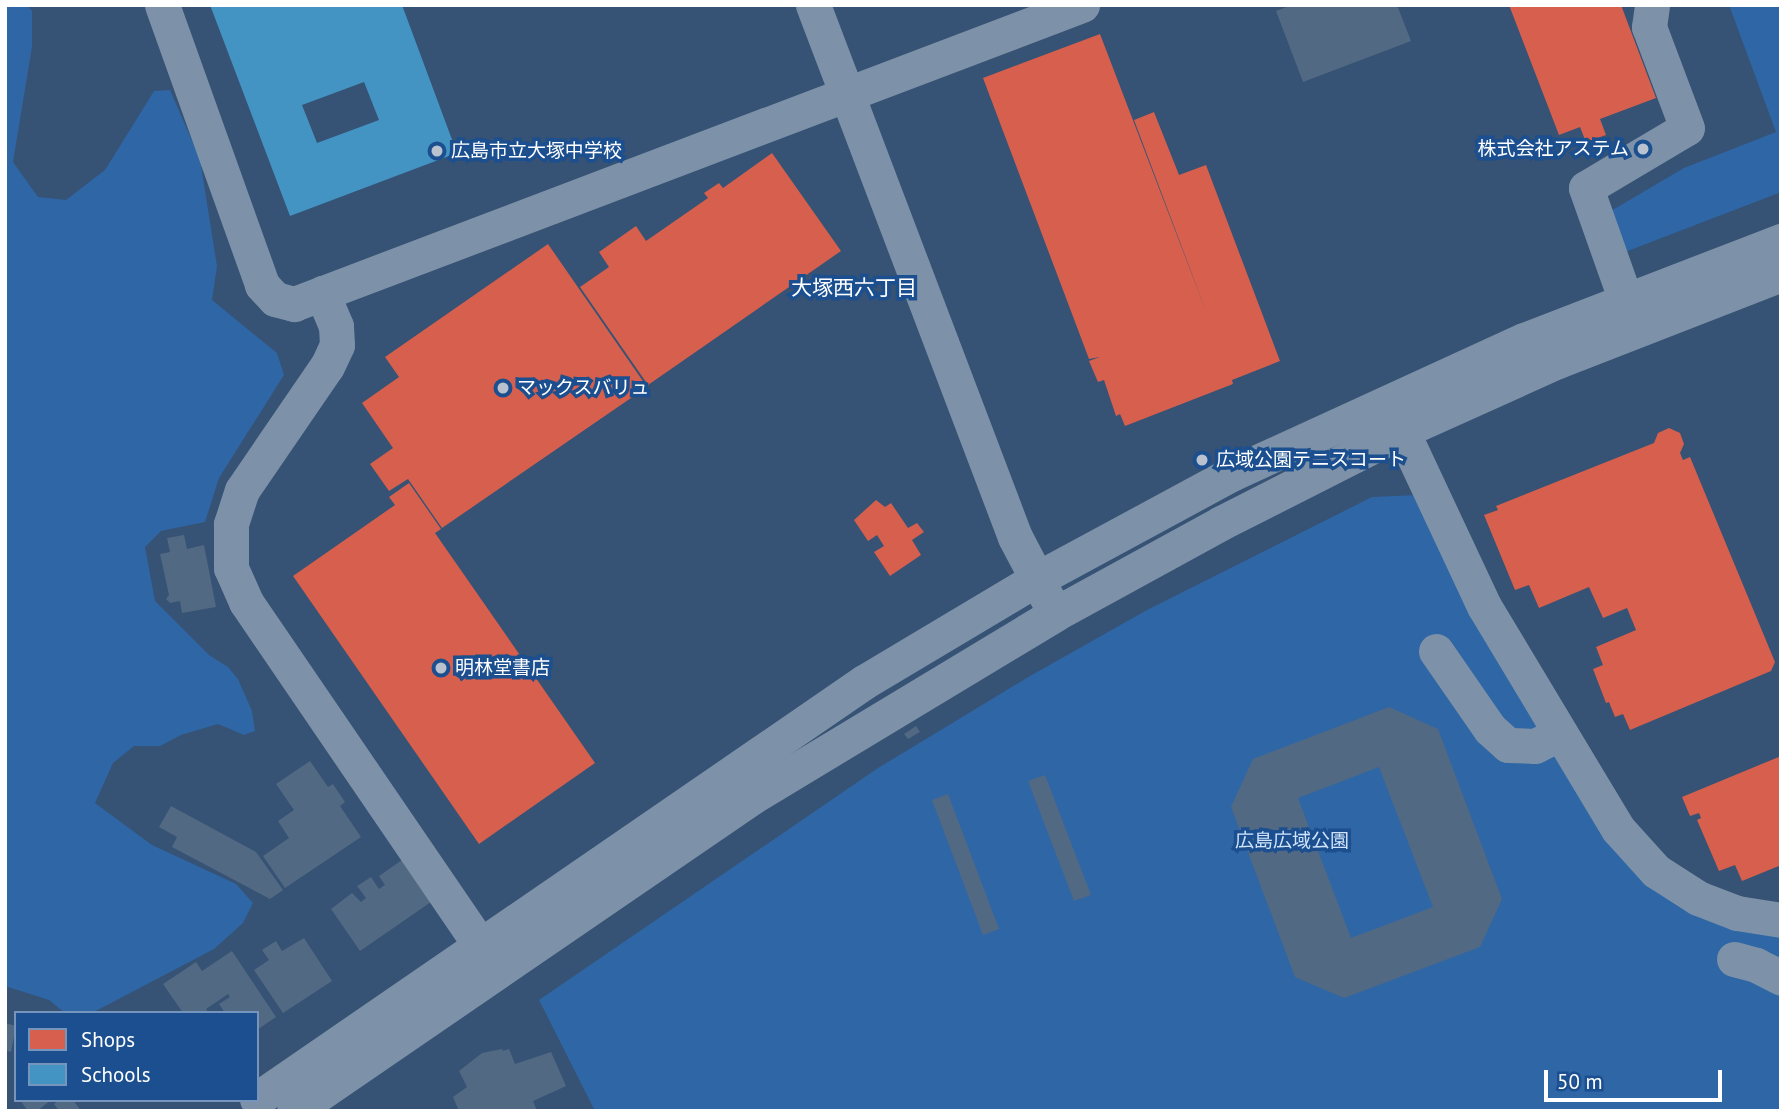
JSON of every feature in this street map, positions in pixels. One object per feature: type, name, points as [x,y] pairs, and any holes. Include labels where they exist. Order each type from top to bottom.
[{"type":"street","points":[[162,5],[262,285],[275,299],[294,304],[1082,5]]},
{"type":"street","points":[[813,5],[1015,537],[1055,614]]},
{"type":"street","points":[[1626,301],[1586,188],[1687,128],[1649,27],[1652,5]]},
{"type":"street","points":[[259,1098],[864,682],[1037,579],[1231,474],[1524,340],[1781,242]]},
{"type":"street","points":[[294,1111],[752,797],[1055,614],[1233,517],[1402,431],[1558,361],[1781,274]]},
{"type":"street","points":[[322,293],[336,326],[337,345],[327,366],[242,490],[231,524],[231,568],[246,602],[481,946]]},
{"type":"street","points":[[1402,431],[1484,607],[1618,829],[1656,871],[1717,907],[1781,920]]},
{"type":"street","points":[[1436,651],[1490,729],[1508,745],[1535,746],[1560,733]]},
{"type":"street","points":[[1734,959],[1756,965],[1781,978]]},
{"type":"green space","points":[[5,5],[27,5],[32,11],[32,47],[13,162],[38,197],[66,200],[105,170],[154,91],[170,90],[200,159],[217,266],[212,300],[277,353],[284,375],[219,478],[205,522],[161,531],[145,547],[155,601],[209,655],[228,667],[238,679],[252,711],[255,731],[244,735],[218,724],[181,735],[160,746],[134,746],[113,763],[95,803],[152,845],[236,884],[253,903],[243,923],[214,949],[96,1011],[63,1011],[49,1000],[5,986]]},
{"type":"green space","points":[[1729,5],[1781,5],[1781,192],[1625,252],[1609,212],[1684,168],[1776,132]]},
{"type":"green space","name":"広島広域公園","points":[[1417,495],[1602,829],[1781,934],[1781,1111],[595,1111],[539,1000],[878,768],[1030,676],[1147,610],[1372,497]]},
{"type":"building: Shops","points":[[1509,5],[1621,5],[1656,98],[1600,119],[1606,135],[1586,142],[1580,127],[1559,135]]},
{"type":"building: Shops","points":[[1100,34],[1209,319],[1134,120],[1154,112],[1179,175],[1206,165],[1280,361],[1232,380],[1233,384],[1125,426],[1120,414],[1116,416],[1104,380],[1098,382],[1089,361],[1100,357],[1089,359],[983,78]]},
{"type":"building: Shops","points":[[772,153],[841,251],[648,385],[580,287],[609,267],[599,252],[636,226],[646,241],[708,198],[704,193],[719,183],[723,188]]},
{"type":"building: Shops","points":[[548,244],[647,387],[442,528],[408,479],[389,491],[370,464],[393,448],[362,403],[399,377],[385,357]]},
{"type":"building: Shops","points":[[1669,428],[1680,433],[1684,444],[1680,453],[1683,460],[1690,457],[1775,662],[1771,671],[1630,730],[1623,714],[1615,717],[1609,702],[1606,703],[1593,669],[1603,665],[1596,647],[1636,630],[1627,608],[1603,618],[1589,587],[1539,608],[1529,585],[1515,590],[1484,515],[1498,510],[1496,506],[1654,443],[1658,433]]},
{"type":"building: Shops","points":[[409,483],[441,529],[435,533],[595,763],[479,844],[293,576],[395,505],[389,497]]},
{"type":"building: Shops","points":[[876,500],[885,507],[891,503],[908,528],[917,523],[924,532],[912,540],[921,555],[890,576],[874,552],[884,546],[877,535],[868,541],[854,520]]},
{"type":"building: Shops","points":[[1781,756],[1781,865],[1742,881],[1735,865],[1719,871],[1697,820],[1701,818],[1699,813],[1690,816],[1682,797]]},
{"type":"building: Schools","points":[[210,5],[402,5],[457,153],[290,216]],"holes":[[[364,82],[379,120],[317,143],[302,105]]]},
{"type":"building: Other","points":[[1292,5],[1397,5],[1411,41],[1303,82],[1276,11]]},
{"type":"building: Other","points":[[1205,451],[1209,457],[1196,464],[1193,458]]},
{"type":"building: Other","points":[[184,535],[187,549],[204,545],[216,607],[182,613],[180,601],[170,603],[166,599],[169,595],[160,554],[170,552],[167,538]]},
{"type":"building: Other","points":[[1389,707],[1438,729],[1502,899],[1480,947],[1344,998],[1295,977],[1231,807],[1253,759]],"holes":[[[1379,767],[1433,907],[1351,938],[1298,798]]]},
{"type":"building: Other","points":[[916,726],[920,732],[908,739],[904,734]]},
{"type":"building: Other","points":[[310,761],[328,787],[333,784],[345,802],[340,806],[361,837],[285,888],[263,856],[289,838],[278,821],[294,810],[276,784]]},
{"type":"building: Other","points":[[1045,775],[1091,895],[1074,901],[1028,781]]},
{"type":"building: Other","points":[[948,794],[999,929],[983,935],[932,800]]},
{"type":"building: Other","points":[[171,806],[256,852],[283,890],[270,899],[172,847],[177,837],[159,827]]},
{"type":"building: Other","points":[[402,860],[431,902],[360,951],[331,909],[352,893],[361,902],[366,898],[357,886],[371,877],[379,889],[385,885],[379,876]]},
{"type":"building: Other","points":[[304,938],[332,981],[283,1013],[254,970],[269,960],[262,950],[276,941],[282,951]]},
{"type":"building: Other","points":[[232,951],[276,1017],[259,1029],[259,1011],[224,1011],[219,1004],[230,997],[228,994],[206,1009],[208,1011],[182,1011],[163,984],[196,962],[202,971]]},
{"type":"building: Other","points":[[5,1023],[14,1025],[14,1036],[11,1052],[5,1050]]},
{"type":"building: Other","points":[[509,1049],[515,1064],[551,1052],[566,1086],[533,1101],[537,1111],[459,1111],[453,1097],[467,1087],[459,1071],[482,1053]]},
{"type":"building: Other","points":[[21,1102],[48,1102],[37,1111],[28,1111]]},
{"type":"building: Other","points":[[74,1102],[81,1111],[59,1111],[54,1104]]},
{"type":"place","name":"株式会社アステム","points":[[1643,149]]},
{"type":"place","name":"広島市立大塚中学校","points":[[437,151]]},
{"type":"place","name":"マックスバリュ","points":[[503,388]]},
{"type":"place","name":"広域公園テニスコート","points":[[1202,460]]},
{"type":"place","name":"明林堂書店","points":[[441,668]]},
{"type":"district","name":"大塚西六丁目","points":[[854,288]]}]
